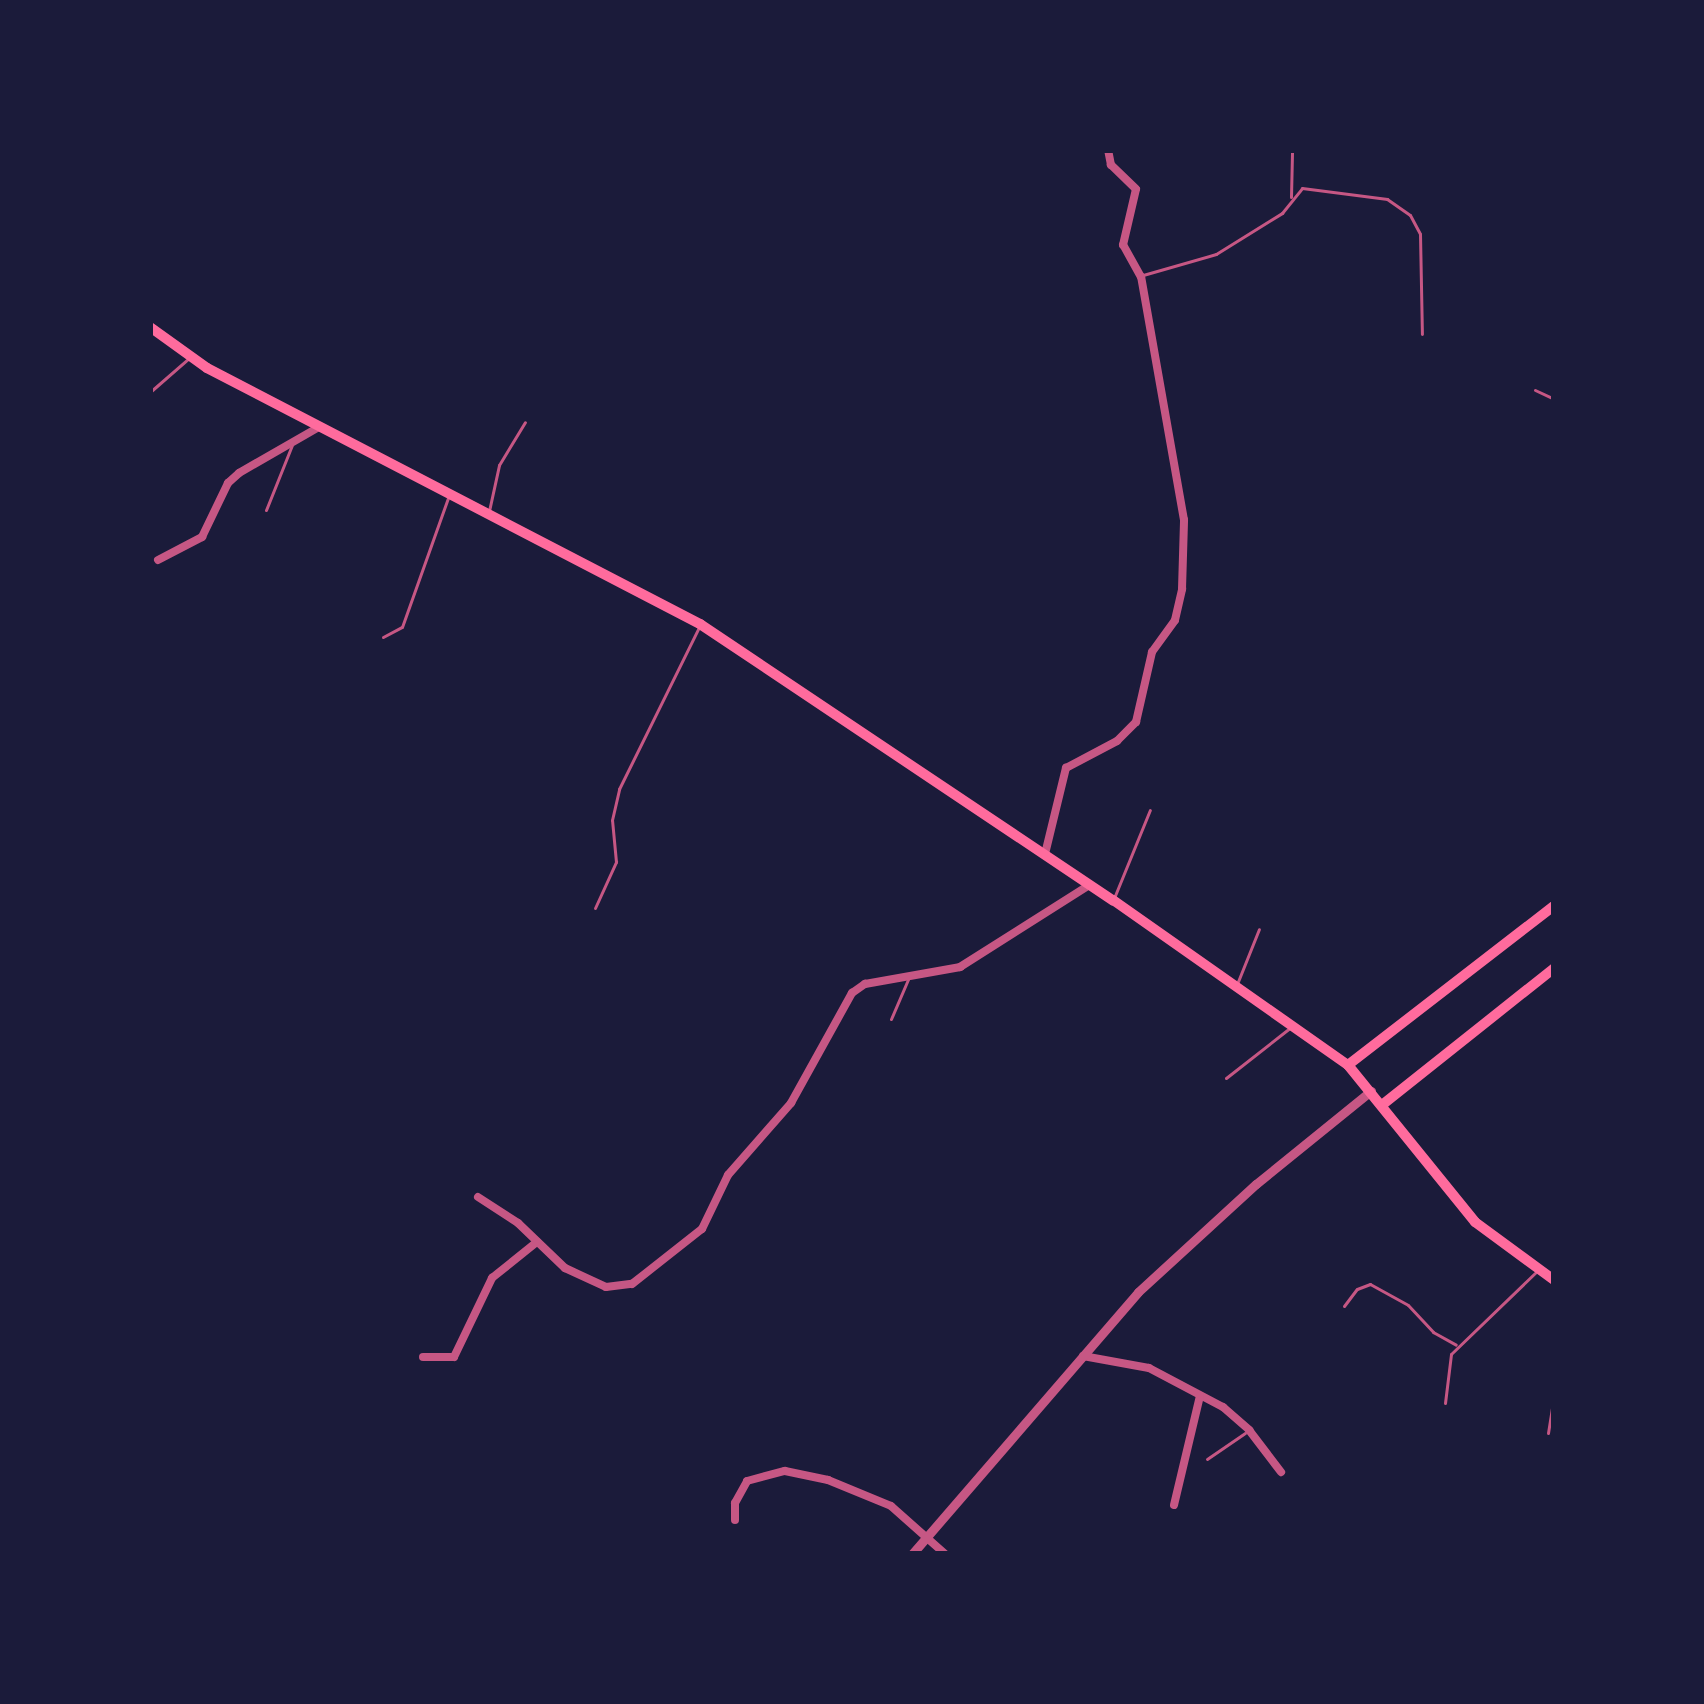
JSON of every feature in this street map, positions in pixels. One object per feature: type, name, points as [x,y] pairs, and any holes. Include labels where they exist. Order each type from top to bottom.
[{"type":"main road","points":[[150,327],[190,357],[700,624],[1046,854],[1348,1065],[1475,1222],[1554,1280]]},
{"type":"main road","points":[[1348,1065],[1554,906]]},
{"type":"main road","points":[[1382,1105],[1554,968]]},
{"type":"street","points":[[1046,854],[1066,768],[1117,741],[1136,722],[1157,639],[1179,608],[1184,520],[1142,277],[1123,245],[1136,190],[1112,165],[1108,150]]},
{"type":"street","points":[[158,560],[202,537],[228,483],[320,426]]},
{"type":"street","points":[[478,1197],[565,1268],[607,1287],[632,1284],[702,1229],[728,1175],[791,1103],[852,993],[866,984],[960,967],[1090,885]]},
{"type":"street","points":[[912,1554],[1079,1354],[1212,1223],[1371,1091]]},
{"type":"street","points":[[423,1357],[454,1357],[492,1278],[537,1242]]},
{"type":"street","points":[[1079,1354],[1149,1368],[1200,1396],[1250,1430],[1281,1472]]},
{"type":"street","points":[[1174,1505],[1200,1396]]},
{"type":"street","points":[[734,1520],[735,1503],[747,1480],[785,1471],[828,1480],[891,1506],[945,1554]]},
{"type":"lane","points":[[1291,199],[1292,152]]},
{"type":"lane","points":[[1142,277],[1216,254],[1269,223],[1305,188],[1387,199],[1410,215],[1423,249],[1422,334]]},
{"type":"lane","points":[[150,392],[190,357]]},
{"type":"lane","points":[[1535,391],[1554,399]]},
{"type":"lane","points":[[488,512],[499,465],[525,422]]},
{"type":"lane","points":[[266,510],[293,442]]},
{"type":"lane","points":[[383,637],[402,627],[450,493]]},
{"type":"lane","points":[[595,908],[616,862],[612,820],[619,789],[700,624]]},
{"type":"lane","points":[[1113,900],[1150,810]]},
{"type":"lane","points":[[1236,986],[1259,929]]},
{"type":"lane","points":[[891,1019],[909,977]]},
{"type":"lane","points":[[1226,1078],[1292,1027]]},
{"type":"lane","points":[[1445,1403],[1451,1354],[1538,1270]]},
{"type":"lane","points":[[1344,1306],[1358,1288],[1370,1284],[1408,1305],[1432,1332],[1457,1346]]},
{"type":"lane","points":[[1548,1433],[1554,1396]]},
{"type":"lane","points":[[1208,1460],[1250,1430]]}]
